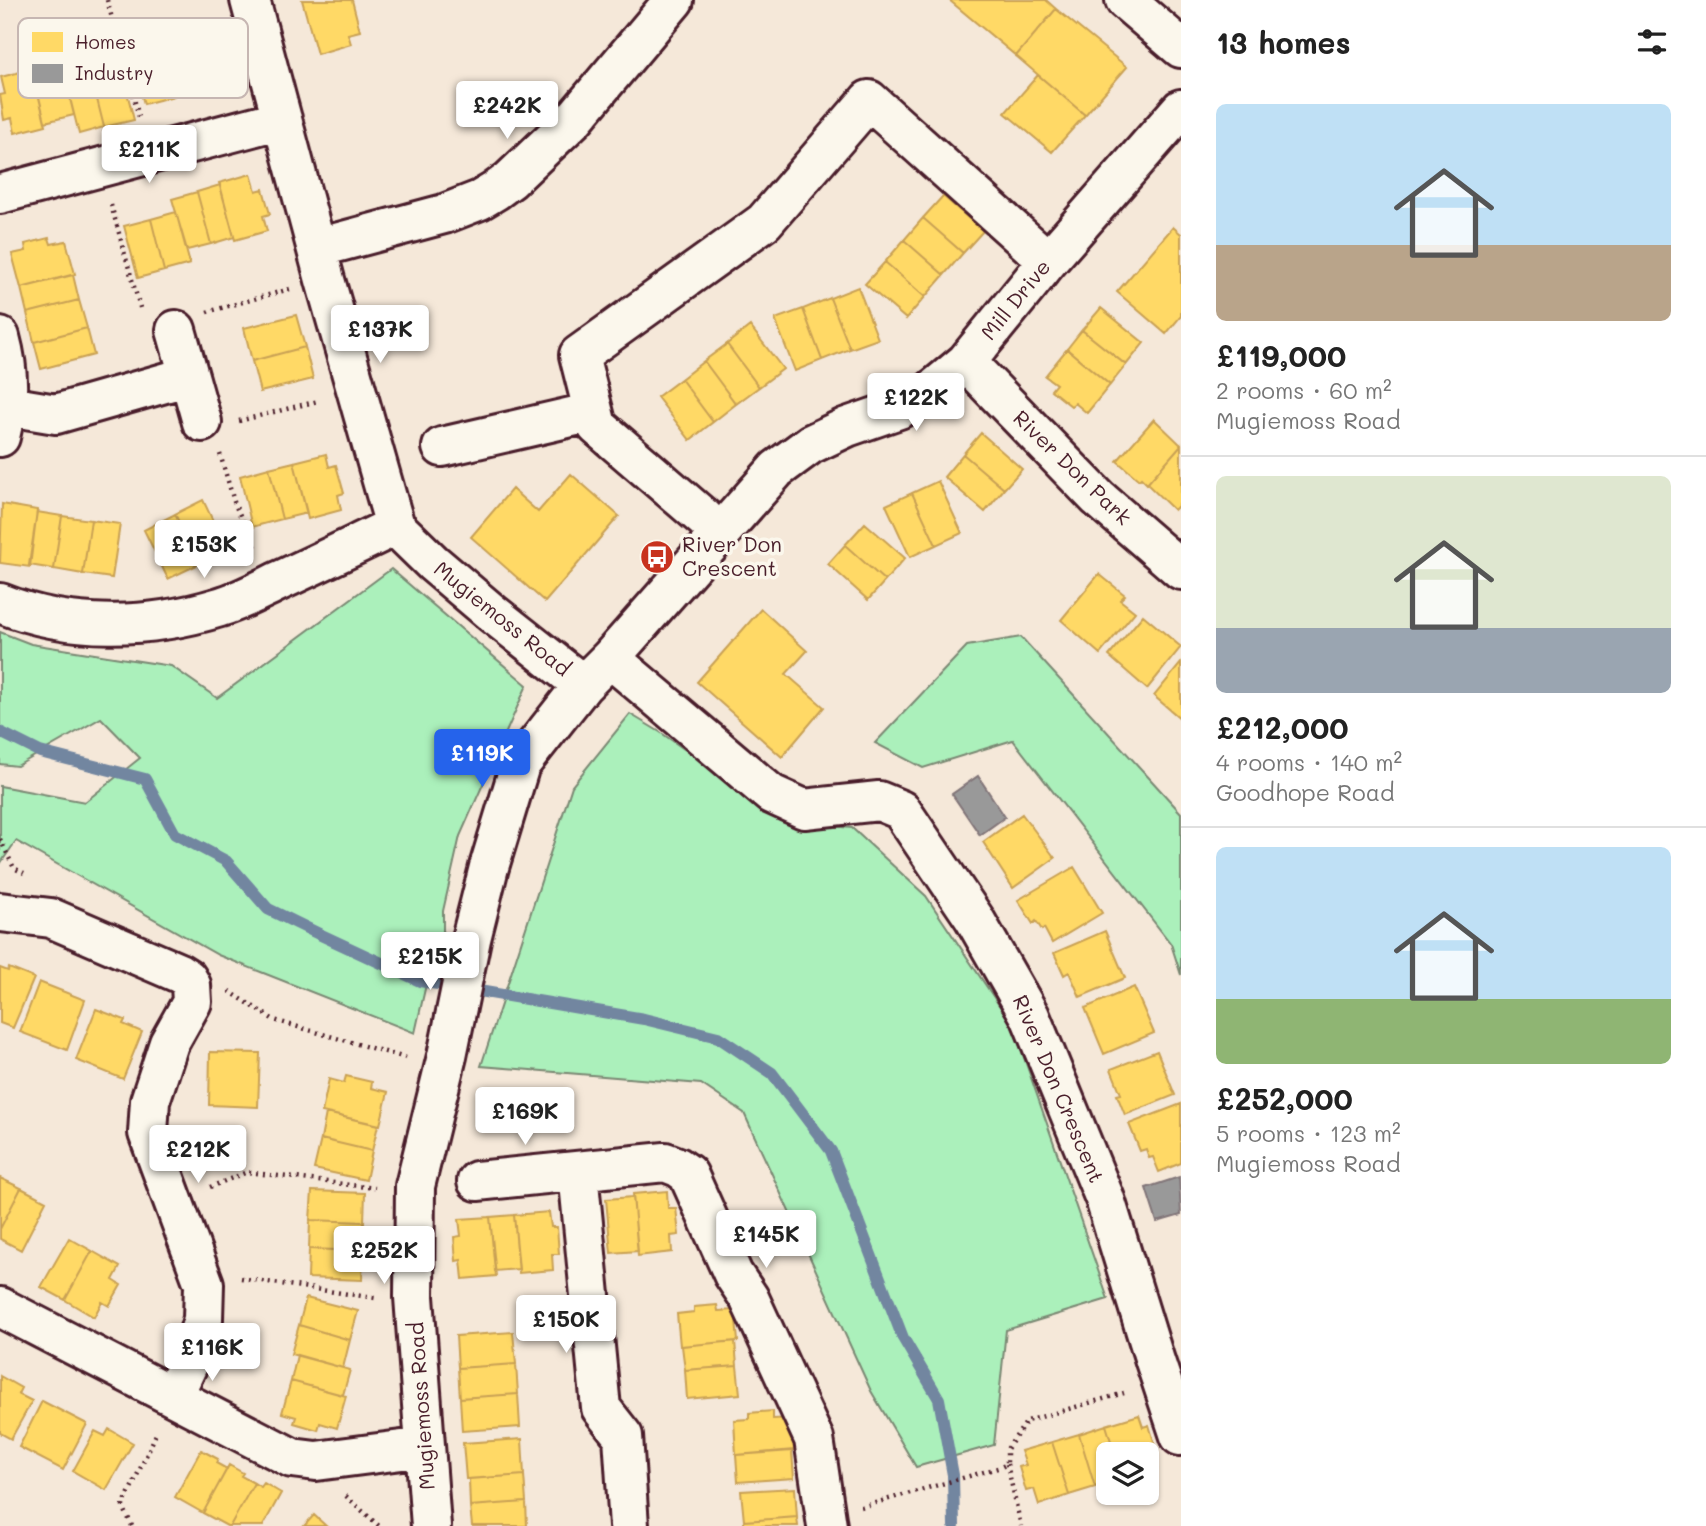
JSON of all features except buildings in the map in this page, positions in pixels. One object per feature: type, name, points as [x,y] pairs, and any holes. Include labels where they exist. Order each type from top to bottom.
[{"type":"street","name":"Mugiemoss Road","points":[[250,0],[321,264],[396,526],[433,563],[583,685],[520,765],[489,867],[471,939],[446,1062],[415,1186],[414,1297],[431,1526]]},
{"type":"street","points":[[321,264],[471,204],[510,180],[574,118],[674,0]]},
{"type":"street","points":[[1125,0],[1181,48]]},
{"type":"street","points":[[719,533],[597,426],[579,355],[764,222],[869,100],[1048,261]]},
{"type":"street","name":"Mill Drive","points":[[583,685],[777,469],[811,444],[920,398],[966,362],[1048,261],[1181,109]]},
{"type":"street","points":[[0,194],[282,119]]},
{"type":"street","points":[[173,321],[189,376],[219,428]]},
{"type":"street","points":[[0,337],[9,385],[4,421],[56,414],[189,376]]},
{"type":"street","name":"River Don Park","points":[[966,362],[1098,498],[1181,570]]},
{"type":"street","points":[[442,447],[593,412]]},
{"type":"street","points":[[0,603],[53,620],[84,624],[126,624],[218,608],[396,526]]},
{"type":"street","name":"River Don Crescent","points":[[610,658],[771,794],[804,809],[879,801],[901,810],[974,918],[1030,1016],[1168,1357],[1175,1419]]},
{"type":"street","points":[[0,912],[51,918],[187,978],[193,994],[192,1002],[169,1043],[150,1101],[148,1133],[203,1282],[203,1319],[192,1356],[173,1396]]},
{"type":"street","points":[[477,1181],[665,1162],[688,1174],[733,1274],[749,1298],[814,1439],[827,1526]]},
{"type":"street","points":[[578,1172],[601,1408],[622,1436],[629,1526]]},
{"type":"street","points":[[0,1307],[292,1458],[316,1461],[425,1447]]},
{"type":"path","points":[[107,0],[112,18]]},
{"type":"path","points":[[134,98],[149,155]]},
{"type":"path","points":[[100,167],[173,321],[321,264]]},
{"type":"path","points":[[274,584],[235,505],[219,428],[357,391]]},
{"type":"path","points":[[226,989],[274,1020],[446,1062]]},
{"type":"path","points":[[172,1202],[247,1172],[385,1190],[415,1186]]},
{"type":"path","points":[[203,1282],[222,1275],[368,1298],[414,1297]]},
{"type":"path","points":[[1021,1526],[1007,1464],[1007,1449],[1027,1421],[1121,1393],[1132,1393],[1142,1399],[1149,1408],[1175,1419]]},
{"type":"path","points":[[132,1526],[123,1506],[173,1396]]},
{"type":"path","points":[[897,1498],[1007,1464]]},
{"type":"green space","points":[[391,569],[527,685],[460,836],[443,911],[443,962],[432,958],[415,1033],[218,955],[16,841],[0,864],[0,786],[85,802],[140,758],[101,718],[17,766],[0,764],[0,632],[31,644],[171,666],[217,698]]},
{"type":"green space","points":[[1021,637],[1181,813],[1181,975],[1171,944],[1013,740],[923,768],[875,743],[967,646]]},
{"type":"green space","points":[[630,714],[660,732],[787,822],[852,828],[926,896],[1013,1026],[1108,1299],[1006,1330],[994,1445],[916,1467],[871,1391],[744,1113],[701,1084],[481,1066],[572,786]]},
{"type":"waterway","points":[[0,732],[40,752],[145,779],[175,834],[226,861],[268,909],[420,981],[644,1019],[718,1037],[772,1073],[831,1151],[903,1338],[939,1399],[953,1475],[954,1526]]},
{"type":"place","name":"River Don Crescent","points":[[657,557]]}]
